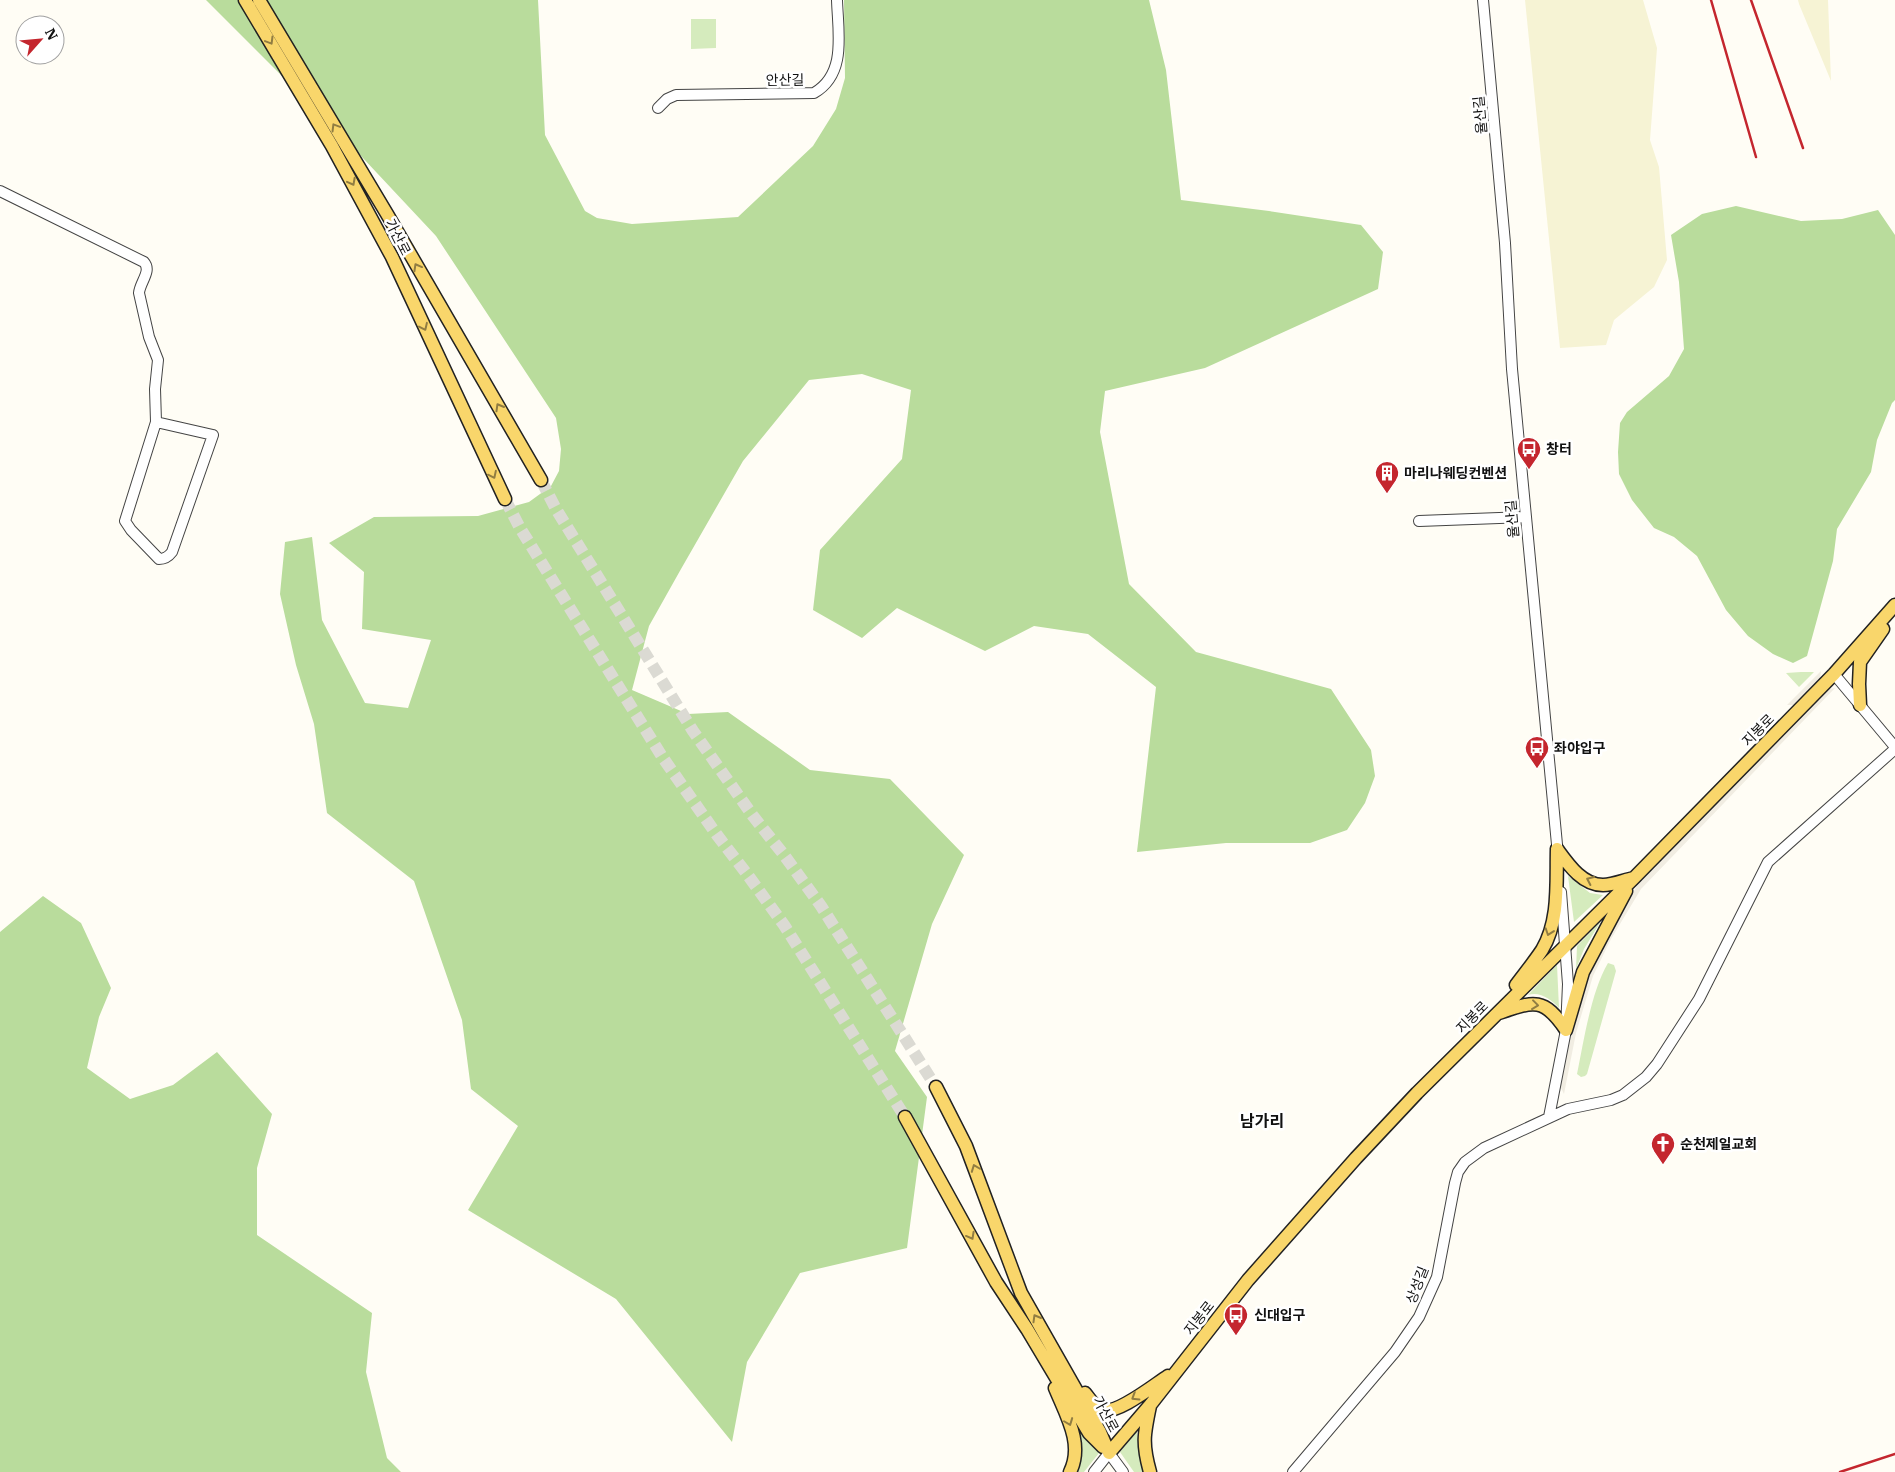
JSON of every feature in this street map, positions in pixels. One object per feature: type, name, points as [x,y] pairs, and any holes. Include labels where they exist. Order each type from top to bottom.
[{"type":"main road","name":"가산로","points":[[245,0],[332,146],[392,257],[504,499]]},
{"type":"main road","name":"가산로","points":[[259,0],[387,214],[541,480]]},
{"type":"main road","points":[[1860,705],[1858,684],[1860,662],[1882,631],[1895,606]]},
{"type":"main road","name":"지봉로","points":[[1109,1453],[1151,1404],[1248,1280],[1417,1093],[1634,878],[1834,674],[1895,606]]},
{"type":"main road","points":[[1557,849],[1571,868],[1594,884],[1603,885],[1634,878]]},
{"type":"main road","points":[[1494,1015],[1542,949],[1548,936],[1556,904],[1557,849]]},
{"type":"main road","points":[[1566,1030],[1583,972],[1602,933],[1634,878]]},
{"type":"main road","points":[[1494,1015],[1532,1003],[1550,1009],[1566,1030]]},
{"type":"main road","name":"가산로","points":[[936,1087],[966,1146],[1021,1293],[1042,1342],[1089,1433],[1109,1453]]},
{"type":"main road","name":"가산로","points":[[905,1117],[996,1282],[1042,1342]]},
{"type":"main road","points":[[1042,1342],[1099,1409],[1109,1411],[1123,1405],[1177,1371]]},
{"type":"main road","points":[[1042,1342],[1074,1437],[1074,1459],[1070,1472]]},
{"type":"main road","points":[[1150,1472],[1145,1454],[1144,1433],[1151,1404]]},
{"type":"street","name":"안산길","points":[[658,108],[667,99],[676,94],[814,93],[824,88],[835,71],[838,48],[837,0]]},
{"type":"street","name":"율산길","points":[[1483,0],[1505,243],[1512,369],[1568,984],[1566,1030],[1549,1117]]},
{"type":"street","points":[[0,191],[146,264],[147,272],[139,292],[149,337],[158,360],[154,389],[156,422],[125,522],[159,559],[162,559],[170,556],[172,552],[213,435],[156,422]]},
{"type":"street","points":[[1419,521],[1526,517]]},
{"type":"street","points":[[1834,674],[1895,748]]},
{"type":"street","name":"상성길","points":[[1293,1472],[1395,1352],[1420,1317],[1437,1277],[1455,1183],[1458,1172],[1465,1162],[1484,1148],[1549,1117],[1568,1109],[1611,1100],[1623,1095],[1646,1077],[1657,1064],[1699,999],[1768,862],[1895,748]]},
{"type":"street","points":[[1109,1453],[1123,1472]]},
{"type":"street","name":"지봉로","points":[[1094,1472],[1109,1453]]},
{"type":"shaded area","points":[[1525,0],[1643,0],[1657,48],[1650,140],[1659,167],[1667,260],[1654,287],[1614,320],[1606,345],[1560,348]]},
{"type":"shaded area","points":[[1798,0],[1828,0],[1831,81],[1799,4]]},
{"type":"shaded area","points":[[1821,671],[1820,679],[1798,701],[1793,705],[1787,705]]},
{"type":"shaded area","points":[[1835,688],[1641,889],[1611,939],[1593,976],[1576,1033],[1564,1094],[1560,1086],[1571,1031],[1588,975],[1598,952],[1637,886],[1824,693],[1829,689]]},
{"type":"green space","points":[[206,0],[538,0],[545,135],[585,211],[597,218],[632,224],[738,217],[813,146],[836,109],[845,78],[844,0],[1149,0],[1166,70],[1181,200],[1361,225],[1383,252],[1378,289],[1205,368],[1105,391],[1100,432],[1129,584],[1196,652],[1331,689],[1371,750],[1375,776],[1365,803],[1347,830],[1310,843],[1226,843],[1137,852],[1156,687],[1088,634],[1034,626],[985,651],[897,608],[862,638],[813,610],[820,550],[902,459],[911,390],[862,374],[809,380],[743,461],[649,626],[632,690],[688,714],[728,712],[810,770],[890,779],[964,855],[932,924],[895,1051],[927,1097],[907,1248],[800,1273],[747,1362],[732,1442],[616,1299],[468,1210],[518,1126],[471,1089],[462,1020],[414,881],[327,813],[314,724],[296,665],[280,594],[285,542],[312,537],[322,620],[365,703],[408,708],[431,640],[362,629],[364,572],[329,543],[374,517],[478,516],[529,502],[551,486],[559,471],[561,449],[556,418],[436,236],[347,141]]},
{"type":"green space","points":[[691,19],[716,19],[716,48],[691,49]]},
{"type":"green space","points":[[1736,206],[1801,221],[1842,219],[1878,210],[1895,235],[1895,400],[1892,403],[1877,440],[1871,472],[1837,529],[1833,561],[1807,656],[1793,663],[1773,654],[1748,636],[1726,610],[1697,556],[1674,537],[1654,528],[1632,500],[1619,474],[1620,423],[1627,412],[1669,376],[1684,349],[1679,282],[1671,235],[1702,214]]},
{"type":"green space","points":[[1814,672],[1799,687],[1786,673]]},
{"type":"green space","points":[[1568,876],[1590,893],[1603,895],[1574,922]]},
{"type":"green space","points":[[43,896],[81,923],[111,988],[99,1017],[87,1068],[130,1099],[173,1085],[217,1052],[272,1114],[257,1168],[257,1235],[372,1313],[366,1372],[387,1458],[401,1472],[0,1472],[0,932]]},
{"type":"green space","points":[[1601,921],[1584,949],[1576,969],[1577,946]]},
{"type":"green space","points":[[1608,963],[1614,965],[1616,971],[1587,1074],[1581,1077],[1577,1074],[1589,1017],[1597,988]]},
{"type":"green space","points":[[1557,965],[1559,1008],[1541,995],[1528,995]]},
{"type":"green space","points":[[1070,1414],[1099,1453],[1084,1472],[1078,1472],[1081,1442]]},
{"type":"green space","points":[[1137,1431],[1143,1472],[1134,1472],[1120,1452]]},
{"type":"tunnel","points":[[541,480],[556,509],[693,731],[753,816],[821,906],[936,1087]]},
{"type":"tunnel","points":[[505,499],[520,528],[663,758],[784,925],[905,1117]]},
{"type":"railway","points":[[1711,0],[1756,157]]},
{"type":"railway","points":[[1751,0],[1803,148]]},
{"type":"railway","points":[[1840,1472],[1895,1454]]},
{"type":"place","name":"창터","points":[[1529,470]]},
{"type":"place","name":"마리나웨딩컨벤션","points":[[1387,494]]},
{"type":"place","name":"좌야입구","points":[[1537,769]]},
{"type":"place","name":"순천제일교회","points":[[1663,1165]]},
{"type":"place","name":"신대입구","points":[[1236,1336]]},
{"type":"district","name":"남가리","points":[[1262,1121]]}]
